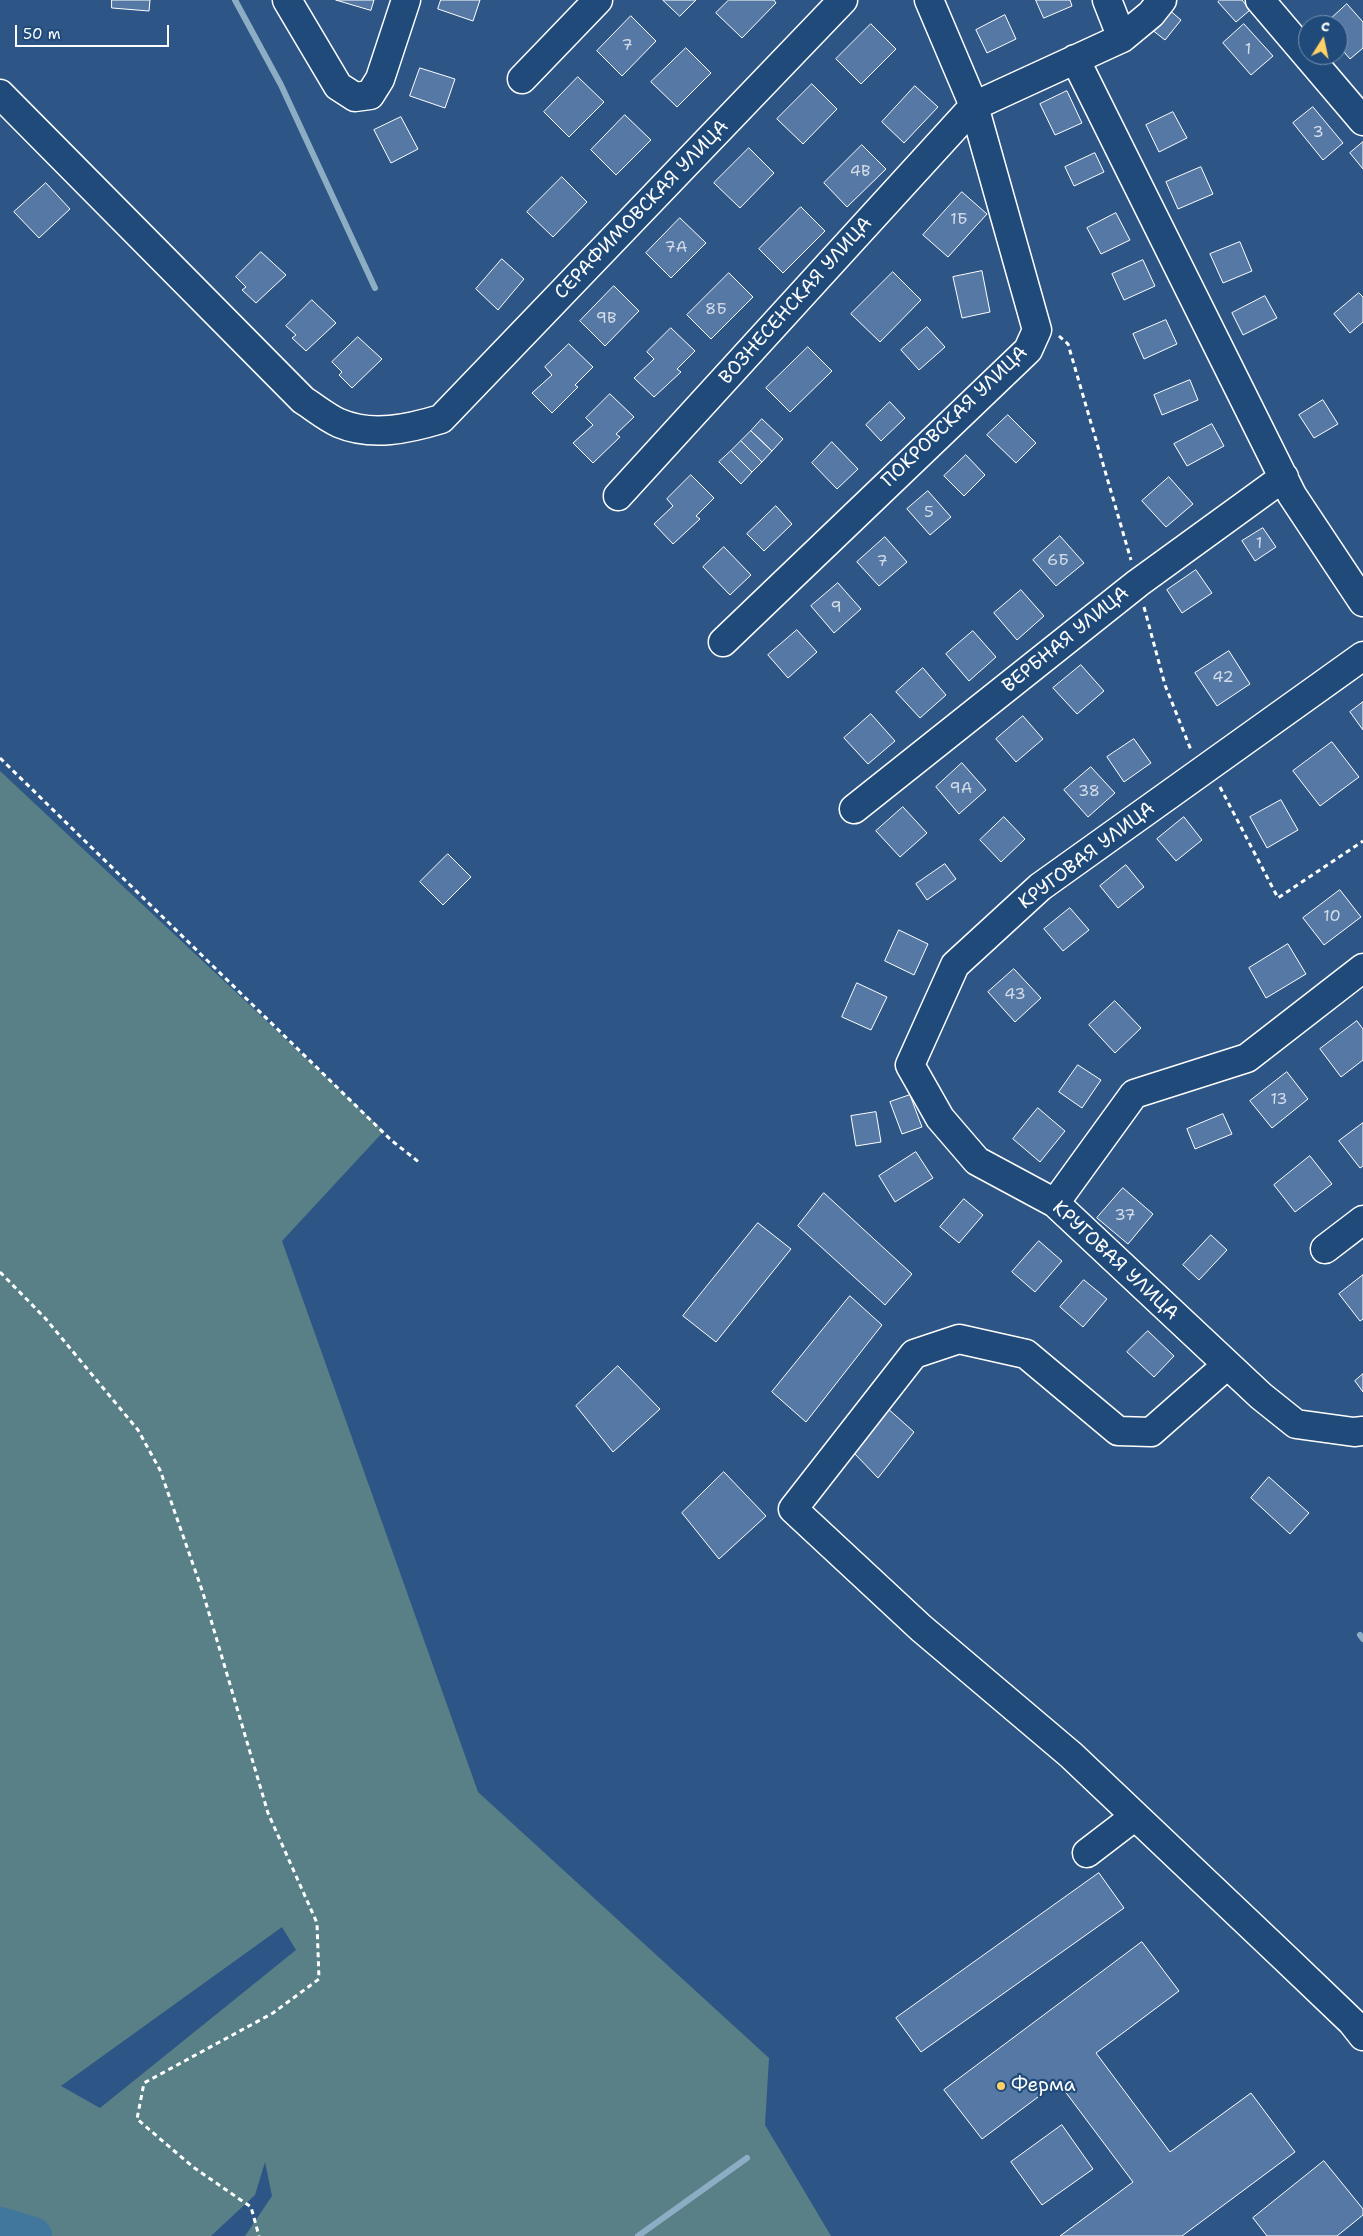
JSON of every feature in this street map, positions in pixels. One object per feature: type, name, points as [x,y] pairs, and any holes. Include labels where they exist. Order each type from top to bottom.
[{"type":"street","points":[[287,0],[338,86],[354,97],[370,94],[380,79],[406,0]]},
{"type":"street","points":[[522,79],[598,0]]},
{"type":"street","name":"СЕРАФИМОВСКАЯ УЛИЦА","points":[[0,94],[303,400],[339,423],[371,431],[407,429],[441,419],[843,0]]},
{"type":"street","name":"ПОКРОВСКАЯ УЛИЦА","points":[[723,642],[1028,350],[1037,330],[974,106],[929,0]]},
{"type":"street","points":[[1107,0],[1122,38]]},
{"type":"street","points":[[974,106],[1122,38],[1151,14],[1162,0]]},
{"type":"street","points":[[1260,0],[1363,121]]},
{"type":"street","points":[[1075,59],[1292,495],[1363,602]]},
{"type":"street","name":"ВОЗНЕСЕНСКАЯ УЛИЦА","points":[[618,496],[974,106]]},
{"type":"street","name":"ВЕРБНАЯ УЛИЦА","points":[[854,809],[1138,582],[1284,478]]},
{"type":"street","name":"КРУГОВАЯ УЛИЦА","points":[[1363,656],[1040,887],[955,966],[910,1065],[940,1118],[977,1161],[1055,1202],[1261,1396],[1296,1424],[1354,1432],[1363,1431]]},
{"type":"street","points":[[1055,1202],[1134,1094],[1247,1058],[1363,968]]},
{"type":"street","points":[[1325,1249],[1363,1220]]},
{"type":"street","points":[[1227,1365],[1151,1432],[1118,1431],[1026,1354],[959,1339],[914,1354],[793,1509],[921,1628],[1071,1755],[1134,1817],[1352,2022],[1363,2036]]},
{"type":"street","points":[[1087,1853],[1134,1817]]},
{"type":"path","points":[[1033,312],[1068,344],[1138,582],[1165,685],[1204,769],[1278,898],[1363,841]]},
{"type":"path","points":[[0,758],[391,1140],[420,1163]]},
{"type":"path","points":[[0,1272],[45,1318],[138,1430],[160,1470],[204,1593],[268,1813],[317,1923],[319,1979],[273,2013],[144,2083],[136,2119],[193,2167],[251,2207],[259,2236]]},
{"type":"green space","points":[[0,771],[384,1131],[282,1241],[478,1792],[769,2058],[765,2125],[831,2236],[245,2236],[272,2196],[265,2162],[255,2195],[211,2236],[0,2236]],"holes":[[[282,1927],[296,1950],[100,2108],[61,2086]]]},
{"type":"building","points":[[112,0],[150,0],[149,11],[112,8]]},
{"type":"building","points":[[336,0],[374,0],[371,10]]},
{"type":"building","points":[[441,0],[480,0],[473,21],[438,9]]},
{"type":"building","points":[[663,0],[696,0],[680,16]]},
{"type":"building","points":[[729,0],[774,0],[776,3],[742,38],[716,13]]},
{"type":"building","points":[[1036,0],[1070,0],[1072,6],[1044,18]]},
{"type":"building","points":[[1220,0],[1242,0],[1250,10],[1236,22],[1218,2]]},
{"type":"building","points":[[1347,4],[1363,22],[1363,48],[1350,59],[1348,57],[1348,15],[1335,15]]},
{"type":"building","points":[[1167,8],[1181,20],[1165,40],[1151,29]]},
{"type":"building","points":[[1005,15],[1016,39],[987,53],[976,30]]},
{"type":"building","points":[[631,16],[656,41],[622,76],[597,51]]},
{"type":"building","points":[[871,24],[896,49],[861,84],[836,59]]},
{"type":"building","points":[[1244,24],[1273,56],[1251,75],[1223,43]]},
{"type":"building","points":[[686,48],[711,73],[677,107],[651,82]]},
{"type":"building","points":[[420,68],[455,79],[445,108],[410,96]]},
{"type":"building","points":[[578,77],[604,102],[569,137],[544,112]]},
{"type":"building","points":[[812,84],[837,109],[803,144],[777,119]]},
{"type":"building","points":[[915,86],[938,107],[904,143],[882,122]]},
{"type":"building","points":[[1067,91],[1082,123],[1055,135],[1040,104]]},
{"type":"building","points":[[1313,107],[1343,143],[1323,160],[1293,123]]},
{"type":"building","points":[[1173,112],[1187,138],[1159,152],[1146,125]]},
{"type":"building","points":[[625,115],[651,140],[616,175],[591,150]]},
{"type":"building","points":[[401,117],[418,149],[391,163],[374,130]]},
{"type":"building","points":[[1363,142],[1363,169],[1350,153]]},
{"type":"building","points":[[862,145],[886,169],[847,207],[824,183]]},
{"type":"building","points":[[749,148],[774,173],[740,208],[714,183]]},
{"type":"building","points":[[1095,153],[1104,172],[1074,186],[1065,167]]},
{"type":"building","points":[[1201,167],[1213,194],[1178,209],[1166,182]]},
{"type":"building","points":[[562,177],[587,202],[553,237],[527,212]]},
{"type":"building","points":[[46,183],[70,209],[39,238],[14,212]]},
{"type":"building","points":[[962,192],[987,214],[948,257],[923,235]]},
{"type":"building","points":[[801,207],[825,231],[783,273],[759,249]]},
{"type":"building","points":[[1116,213],[1130,240],[1101,254],[1087,228]]},
{"type":"building","points":[[680,218],[706,243],[671,278],[646,253]]},
{"type":"building","points":[[1240,242],[1252,271],[1223,283],[1210,254]]},
{"type":"building","points":[[261,252],[286,275],[256,303],[242,290],[246,287],[236,277]]},
{"type":"building","points":[[502,259],[524,279],[498,310],[476,289]]},
{"type":"building","points":[[1143,260],[1155,286],[1124,300],[1112,274]]},
{"type":"building","points":[[982,271],[990,312],[962,318],[953,277]]},
{"type":"building","points":[[893,272],[921,300],[880,342],[851,314]]},
{"type":"building","points":[[729,273],[753,297],[711,339],[687,315]]},
{"type":"building","points":[[614,286],[639,311],[605,346],[580,321]]},
{"type":"building","points":[[1359,293],[1363,297],[1363,322],[1350,333],[1334,314]]},
{"type":"building","points":[[1265,296],[1277,318],[1243,335],[1232,313]]},
{"type":"building","points":[[312,300],[336,323],[306,351],[292,338],[296,335],[286,326]]},
{"type":"building","points":[[1166,320],[1177,344],[1144,359],[1133,334]]},
{"type":"building","points":[[927,327],[945,347],[919,370],[901,350]]},
{"type":"building","points":[[671,328],[695,351],[677,369],[681,372],[654,397],[634,378],[654,359],[647,352]]},
{"type":"building","points":[[358,337],[382,359],[352,388],[339,375],[342,372],[332,362]]},
{"type":"building","points":[[569,344],[593,367],[575,385],[578,387],[552,413],[532,393],[552,375],[545,367]]},
{"type":"building","points":[[808,347],[832,371],[790,412],[766,388]]},
{"type":"building","points":[[1190,380],[1198,400],[1162,415],[1154,395]]},
{"type":"building","points":[[610,394],[634,417],[616,434],[620,437],[593,463],[573,443],[593,425],[586,418]]},
{"type":"building","points":[[1323,400],[1338,424],[1314,438],[1299,415]]},
{"type":"building","points":[[890,402],[905,418],[881,441],[866,425]]},
{"type":"building","points":[[1008,415],[1036,443],[1016,463],[987,435]]},
{"type":"building","points":[[762,419],[783,439],[772,451],[751,431]]},
{"type":"building","points":[[1212,424],[1224,446],[1187,466],[1174,444]]},
{"type":"building","points":[[751,431],[772,451],[762,462],[741,441]]},
{"type":"building","points":[[741,441],[762,462],[752,472],[731,451]]},
{"type":"building","points":[[832,442],[858,469],[837,489],[812,463]]},
{"type":"building","points":[[731,451],[752,472],[741,484],[719,462]]},
{"type":"building","points":[[966,455],[985,475],[964,496],[944,476]]},
{"type":"building","points":[[691,475],[714,498],[696,516],[700,519],[673,544],[654,524],[673,506],[667,499]]},
{"type":"building","points":[[1169,477],[1193,504],[1166,527],[1142,501]]},
{"type":"building","points":[[928,491],[951,517],[930,535],[907,509]]},
{"type":"building","points":[[776,506],[792,524],[764,551],[747,534]]},
{"type":"building","points":[[1263,528],[1276,547],[1255,561],[1242,541]]},
{"type":"building","points":[[1060,536],[1084,563],[1056,586],[1033,560]]},
{"type":"building","points":[[885,537],[907,562],[879,586],[857,562]]},
{"type":"building","points":[[724,547],[751,575],[730,595],[703,567]]},
{"type":"building","points":[[1196,570],[1212,593],[1182,613],[1167,590]]},
{"type":"building","points":[[838,583],[861,609],[834,633],[811,606]]},
{"type":"building","points":[[1021,590],[1044,616],[1017,640],[994,613]]},
{"type":"building","points":[[797,630],[817,652],[788,678],[768,655]]},
{"type":"building","points":[[973,631],[996,657],[969,681],[946,654]]},
{"type":"building","points":[[1229,651],[1250,684],[1217,706],[1195,673]]},
{"type":"building","points":[[1081,665],[1104,691],[1077,714],[1053,688]]},
{"type":"building","points":[[923,668],[946,695],[920,718],[896,692]]},
{"type":"building","points":[[1363,702],[1363,730],[1350,712]]},
{"type":"building","points":[[871,714],[895,741],[868,764],[844,738]]},
{"type":"building","points":[[1023,716],[1043,739],[1016,762],[996,739]]},
{"type":"building","points":[[1134,739],[1151,763],[1124,782],[1107,757]]},
{"type":"building","points":[[1332,742],[1359,777],[1320,806],[1293,771]]},
{"type":"building","points":[[962,763],[986,790],[959,814],[936,787]]},
{"type":"building","points":[[1091,767],[1115,793],[1088,817],[1064,790]]},
{"type":"building","points":[[1281,800],[1298,830],[1267,848],[1250,817]]},
{"type":"building","points":[[903,807],[927,833],[900,857],[876,831]]},
{"type":"building","points":[[1004,817],[1025,839],[1001,862],[980,840]]},
{"type":"building","points":[[1184,817],[1202,840],[1176,861],[1157,839]]},
{"type":"building","points":[[448,854],[471,877],[443,905],[420,882]]},
{"type":"building","points":[[945,864],[956,879],[927,900],[916,884]]},
{"type":"building","points":[[1126,865],[1144,887],[1118,908],[1100,886]]},
{"type":"building","points":[[1340,890],[1361,917],[1324,945],[1303,918]]},
{"type":"building","points":[[1070,908],[1089,930],[1063,951],[1044,929]]},
{"type":"building","points":[[899,930],[928,944],[914,975],[885,961]]},
{"type":"building","points":[[1288,944],[1306,974],[1266,998],[1249,968]]},
{"type":"building","points":[[1014,969],[1041,998],[1015,1022],[988,992]]},
{"type":"building","points":[[857,983],[887,997],[871,1030],[842,1017]]},
{"type":"building","points":[[1115,1001],[1141,1028],[1115,1053],[1089,1025]]},
{"type":"building","points":[[1357,1021],[1363,1029],[1363,1060],[1341,1077],[1320,1049]]},
{"type":"building","points":[[1078,1065],[1101,1080],[1082,1108],[1059,1092]]},
{"type":"building","points":[[1287,1072],[1308,1099],[1272,1128],[1250,1101]]},
{"type":"building","points":[[910,1095],[922,1127],[902,1134],[890,1102]]},
{"type":"building","points":[[1038,1108],[1065,1131],[1040,1162],[1013,1139]]},
{"type":"building","points":[[876,1112],[881,1142],[856,1146],[851,1116]]},
{"type":"building","points":[[1223,1114],[1232,1134],[1195,1149],[1187,1129]]},
{"type":"building","points":[[1363,1123],[1363,1166],[1360,1168],[1339,1141]]},
{"type":"building","points":[[916,1152],[933,1178],[895,1202],[879,1176]]},
{"type":"building","points":[[1310,1156],[1332,1184],[1295,1212],[1274,1185]]},
{"type":"building","points":[[1123,1188],[1153,1214],[1128,1244],[1097,1218]]},
{"type":"building","points":[[824,1193],[912,1274],[885,1305],[798,1226]]},
{"type":"building","points":[[964,1199],[983,1215],[959,1243],[940,1227]]},
{"type":"building","points":[[758,1223],[791,1249],[716,1342],[683,1316]]},
{"type":"building","points":[[1211,1235],[1227,1250],[1199,1280],[1183,1265]]},
{"type":"building","points":[[1039,1241],[1062,1261],[1035,1292],[1012,1272]]},
{"type":"building","points":[[1363,1275],[1363,1319],[1360,1321],[1339,1294]]},
{"type":"building","points":[[1084,1280],[1107,1299],[1083,1327],[1060,1307]]},
{"type":"building","points":[[850,1296],[882,1325],[806,1422],[772,1392]]},
{"type":"building","points":[[1148,1331],[1174,1356],[1154,1377],[1127,1352]]},
{"type":"building","points":[[618,1366],[660,1409],[613,1452],[576,1406]]},
{"type":"building","points":[[1363,1374],[1363,1392],[1355,1381]]},
{"type":"building","points":[[886,1407],[914,1432],[878,1478],[854,1453]]},
{"type":"building","points":[[724,1472],[766,1516],[719,1559],[682,1513]]},
{"type":"building","points":[[1269,1477],[1309,1513],[1290,1534],[1251,1498]]},
{"type":"building","points":[[1099,1873],[1124,1908],[921,2052],[896,2018]]},
{"type":"building","name":"Ферма","points":[[1142,1942],[1179,1991],[1096,2053],[1170,2152],[1251,2093],[1295,2152],[1182,2236],[1060,2236],[1133,2182],[1058,2082],[982,2139],[944,2090]]},
{"type":"building","points":[[1062,2125],[1093,2169],[1042,2205],[1011,2162]]},
{"type":"building","points":[[1324,2161],[1363,2209],[1363,2215],[1337,2236],[1267,2236],[1253,2218]]},
{"type":"waterway","points":[[235,0],[281,85],[375,288]]},
{"type":"waterway","points":[[1360,1635],[1363,1639]]},
{"type":"waterway","points":[[638,2236],[747,2158]]},
{"type":"waterway","points":[[0,2226],[33,2236]]},
{"type":"place","name":"Ферма","points":[[1001,2086]]}]
